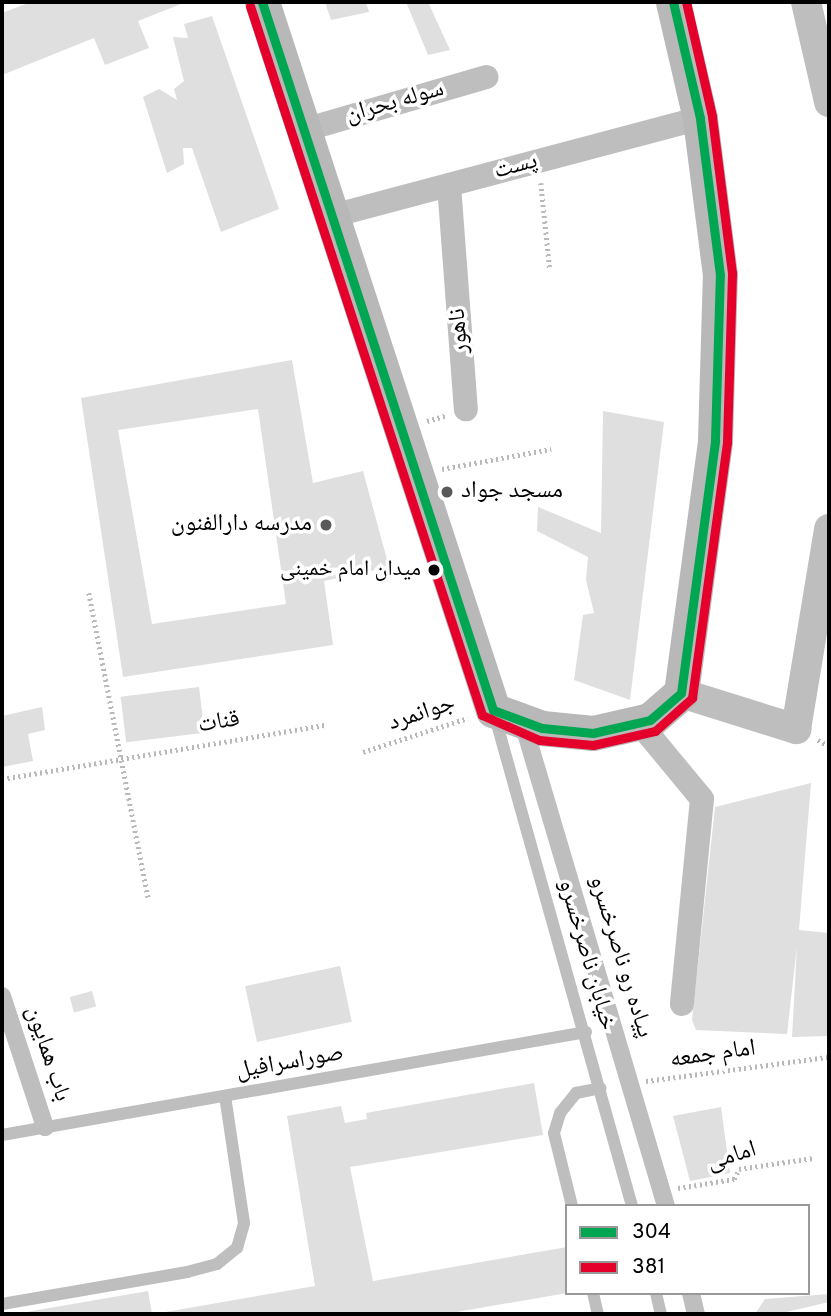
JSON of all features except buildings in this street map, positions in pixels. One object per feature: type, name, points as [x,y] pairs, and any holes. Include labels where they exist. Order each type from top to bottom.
[{"type":"main road","points":[[262,2],[416,474],[504,717],[593,733],[640,724],[681,693],[715,440],[720,275],[701,118],[673,2]]},
{"type":"street","points":[[815,9],[829,102]]},
{"type":"street","name":"سوله بحران","points":[[304,130],[486,77]]},
{"type":"street","name":"پست","points":[[332,216],[701,118]]},
{"type":"street","name":"ناهور","points":[[449,185],[466,409]]},
{"type":"street","points":[[681,693],[796,729],[824,608],[829,529]]},
{"type":"street","name":"پیاده رو ناصرخسرو","points":[[504,717],[631,1083],[664,1198]]},
{"type":"street","points":[[640,724],[702,799],[682,1004]]},
{"type":"street","name":"باب همایون","points":[[2,996],[45,1127]]},
{"type":"street","points":[[691,1295],[696,1314]]},
{"type":"lane","name":"خیابان ناصرخسرو","points":[[504,717],[631,1204]]},
{"type":"lane","name":"صوراسرافیل","points":[[2,1135],[586,1032]]},
{"type":"lane","points":[[572,1204],[555,1133],[560,1112],[576,1093],[601,1088]]},
{"type":"lane","points":[[2,1304],[217,1265],[237,1248],[244,1223],[225,1096]]},
{"type":"lane","points":[[593,1295],[598,1314]]},
{"type":"lane","points":[[656,1295],[661,1314]]},
{"type":"path","points":[[538,161],[550,270]]},
{"type":"path","points":[[402,430],[466,409]]},
{"type":"path","points":[[416,474],[551,449]]},
{"type":"path","points":[[89,593],[148,897]]},
{"type":"path","name":"جوانمرد","points":[[363,752],[504,717]]},
{"type":"path","name":"قنات","points":[[2,779],[119,757],[325,725]]},
{"type":"path","name":"امام جمعه","points":[[631,1083],[829,1057]]},
{"type":"path","name":"امامی","points":[[664,1198],[734,1179],[739,1169],[813,1157]]},
{"type":"transit line","name":"304","points":[[262,2],[493,710],[542,728],[593,733],[650,720],[681,693],[715,440],[720,275],[700,118],[673,2]]},
{"type":"transit line","name":"381","points":[[250,6],[482,715],[539,740],[593,745],[655,731],[692,698],[727,442],[732,273],[712,116],[686,2]]},
{"type":"place","name":"مسجد جواد","points":[[447,492]]},
{"type":"place","name":"مدرسه دارالفنون","points":[[326,525]]},
{"type":"place","name":"میدان امام خمینی","points":[[434,570]]}]
